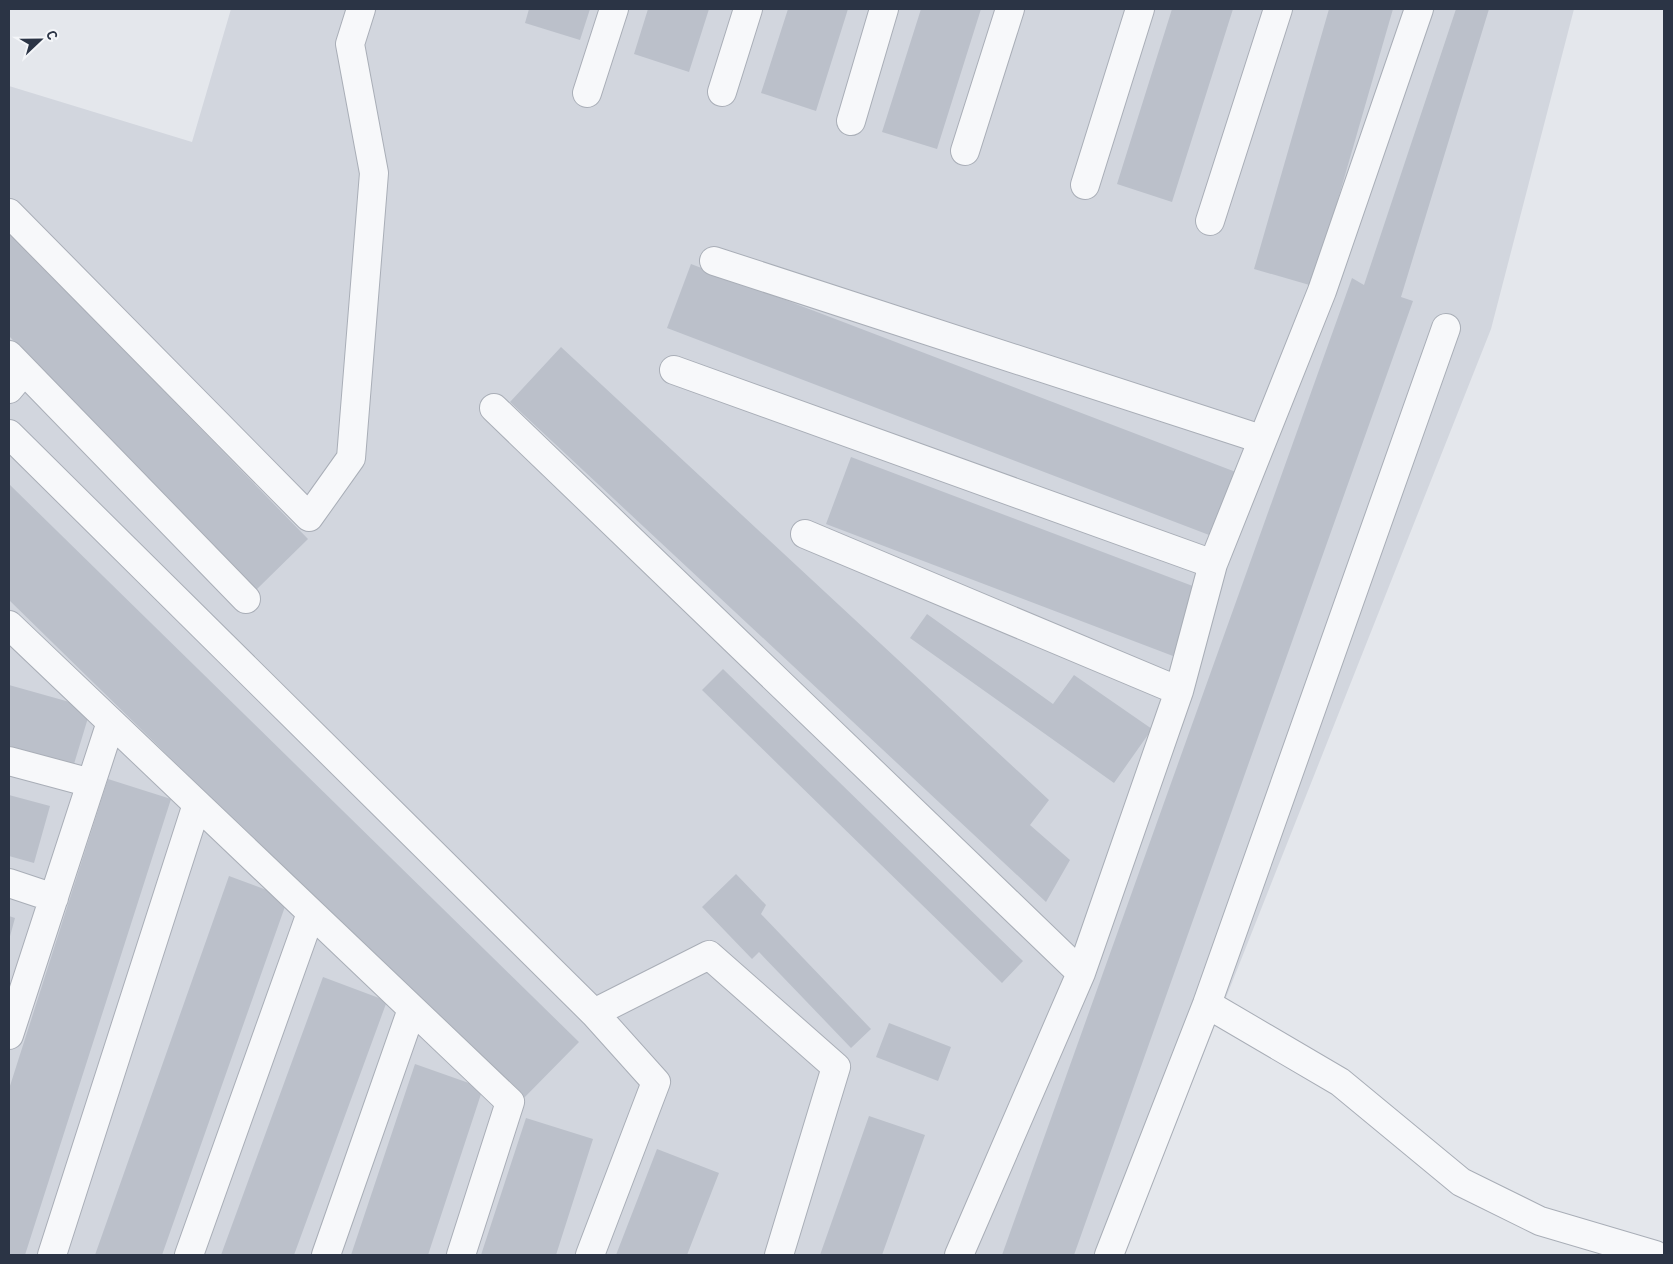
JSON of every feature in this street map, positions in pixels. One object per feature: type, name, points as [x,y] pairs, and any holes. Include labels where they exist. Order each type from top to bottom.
[{"type":"lane","points":[[9,213],[308,517],[351,458],[374,173],[350,44],[360,9]]},
{"type":"lane","points":[[586,93],[614,9]]},
{"type":"lane","points":[[722,92],[748,9]]},
{"type":"lane","points":[[850,121],[884,9]]},
{"type":"lane","points":[[965,152],[1010,9]]},
{"type":"lane","points":[[1085,186],[1140,9]]},
{"type":"lane","points":[[1210,221],[1278,9]]},
{"type":"lane","points":[[959,1255],[1081,973],[1179,691],[1213,564],[1322,291],[1419,9]]},
{"type":"lane","points":[[714,260],[1262,439]]},
{"type":"lane","points":[[1109,1255],[1207,1004],[1446,328]]},
{"type":"lane","points":[[674,370],[1213,564]]},
{"type":"lane","points":[[14,372],[246,599]]},
{"type":"lane","points":[[494,408],[1081,973]]},
{"type":"lane","points":[[9,434],[594,1013],[656,1082],[590,1255]]},
{"type":"lane","points":[[804,534],[1179,691]]},
{"type":"lane","points":[[9,625],[510,1102],[461,1255]]},
{"type":"lane","points":[[9,1034],[13,1007],[54,898],[111,722]]},
{"type":"lane","points":[[9,761],[91,784]]},
{"type":"lane","points":[[52,1255],[197,804]]},
{"type":"lane","points":[[9,883],[54,898]]},
{"type":"lane","points":[[188,1255],[311,913]]},
{"type":"lane","points":[[594,1013],[710,955],[836,1067],[779,1255]]},
{"type":"lane","points":[[1207,1004],[1340,1082],[1461,1182],[1540,1221],[1655,1255]]},
{"type":"lane","points":[[326,1255],[412,1009]]},
{"type":"shaded area","points":[[231,9],[1574,9],[1491,329],[1124,1255],[9,1255],[9,86],[192,142]]},
{"type":"building","points":[[529,9],[590,9],[580,40],[525,23]]},
{"type":"building","points":[[648,9],[709,9],[689,72],[634,54]]},
{"type":"building","points":[[788,9],[848,9],[816,111],[761,93]]},
{"type":"building","points":[[921,9],[981,9],[937,149],[882,132]]},
{"type":"building","points":[[1172,9],[1233,9],[1172,202],[1117,184]]},
{"type":"building","points":[[1329,9],[1393,9],[1313,286],[1254,269]]},
{"type":"building","points":[[1456,9],[1489,9],[1401,297],[1413,301],[1074,1255],[1002,1255],[1352,278],[1364,285]]},
{"type":"building","points":[[9,232],[308,539],[256,590],[9,336]]},
{"type":"building","points":[[691,264],[1241,474],[1217,538],[667,328]]},
{"type":"building","points":[[561,347],[1049,800],[1030,825],[1070,860],[1046,902],[510,402]]},
{"type":"building","points":[[851,457],[1198,588],[1173,656],[826,524]]},
{"type":"building","points":[[9,484],[579,1042],[521,1101],[9,600]]},
{"type":"building","points":[[927,614],[1053,704],[1074,675],[1152,729],[1114,783],[910,638]]},
{"type":"building","points":[[723,669],[1023,961],[1002,983],[702,690]]},
{"type":"building","points":[[9,685],[91,708],[74,764],[9,746]]},
{"type":"building","points":[[108,779],[171,799],[25,1255],[9,1255],[9,1089]]},
{"type":"building","points":[[9,795],[50,806],[34,863],[9,856]]},
{"type":"building","points":[[736,874],[766,905],[761,914],[871,1029],[851,1048],[759,952],[752,959],[702,907]]},
{"type":"building","points":[[229,876],[288,898],[162,1255],[95,1255]]},
{"type":"building","points":[[9,916],[15,918],[9,940]]},
{"type":"building","points":[[323,977],[387,1001],[294,1255],[221,1255]]},
{"type":"building","points":[[889,1023],[951,1047],[938,1081],[876,1057]]},
{"type":"building","points":[[415,1064],[483,1088],[428,1255],[351,1255]]},
{"type":"building","points":[[869,1116],[925,1135],[882,1255],[820,1255]]},
{"type":"building","points":[[526,1118],[593,1139],[556,1255],[481,1255]]},
{"type":"building","points":[[657,1149],[719,1173],[687,1255],[616,1255]]}]
